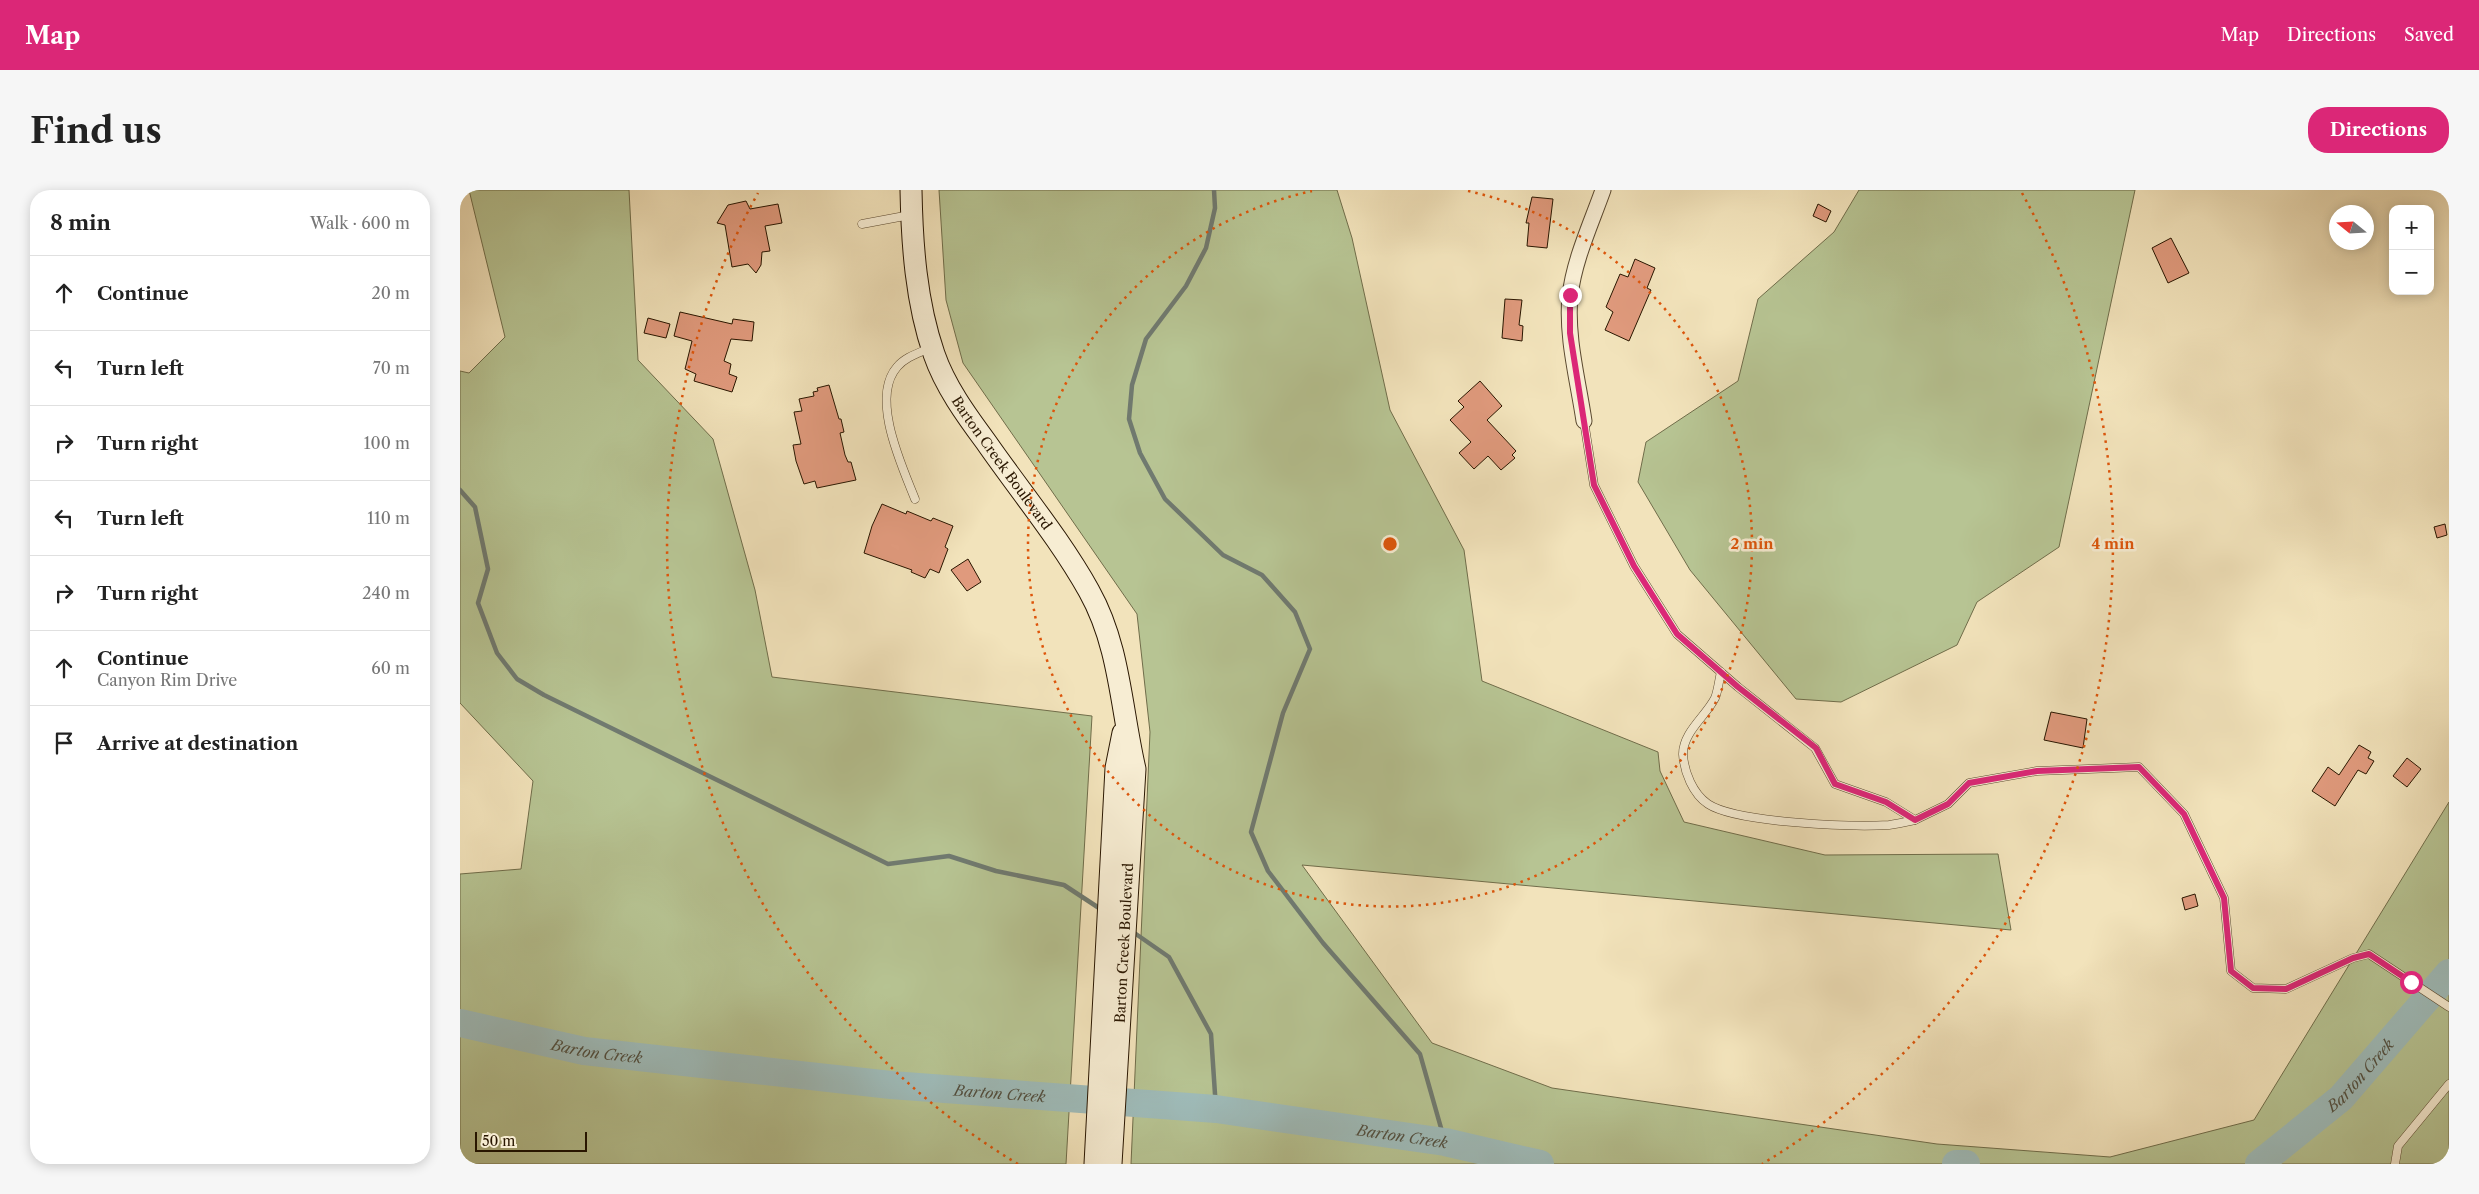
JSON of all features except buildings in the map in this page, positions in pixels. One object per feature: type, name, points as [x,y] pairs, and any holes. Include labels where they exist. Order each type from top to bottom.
[{"type":"street","name":"Barton Creek Boulevard","points":[[911,190],[919,290],[926,329],[932,348],[947,382],[963,410],[1090,592],[1108,633],[1117,666],[1124,724],[1126,768],[1111,1164]]},
{"type":"street","points":[[1584,421],[1570,333],[1570,295],[1578,264],[1603,190]]},
{"type":"street","name":"Barton Creek Boulevard","points":[[1096,1164],[1126,768]]},
{"type":"lane","points":[[862,224],[912,215]]},
{"type":"lane","points":[[915,499],[886,413],[889,381],[896,368],[906,359],[932,348]]},
{"type":"lane","points":[[1584,421],[1594,485],[1634,566],[1677,634],[1816,748],[1835,784],[1886,802],[1915,820]]},
{"type":"lane","points":[[1721,672],[1716,696],[1687,739],[1683,752],[1686,768],[1694,790],[1707,804],[1727,813],[1803,823],[1889,825],[1915,820],[1948,804],[1969,783],[2037,771],[2139,767],[2184,814],[2224,898],[2231,971],[2253,988],[2286,989],[2353,958],[2369,954],[2449,1007]]},
{"type":"lane","points":[[2395,1164],[2398,1146],[2449,1084]]},
{"type":"green space","points":[[469,190],[629,190],[638,360],[713,439],[755,590],[772,677],[1092,716],[1066,1164],[460,1164],[460,874],[521,869],[533,781],[460,703],[460,371],[469,373],[505,337]]},
{"type":"green space","points":[[939,190],[1337,190],[1352,238],[1390,410],[1464,550],[1482,681],[1658,752],[1660,771],[1684,822],[1825,855],[1998,854],[2011,930],[1302,865],[1432,1043],[1552,1088],[1937,1144],[2110,1157],[2254,1120],[2449,802],[2449,1164],[1131,1164],[1150,732],[1137,614],[963,363],[946,300]]},
{"type":"green space","points":[[1859,190],[2135,190],[2059,547],[1977,602],[1957,645],[1841,702],[1796,699],[1690,570],[1638,482],[1646,442],[1738,381],[1758,299],[1834,232]]},
{"type":"waterway","points":[[1214,190],[1215,208],[1206,248],[1186,286],[1146,339],[1132,385],[1129,419],[1140,453],[1165,499],[1223,555],[1262,575],[1295,612],[1310,649],[1283,713],[1251,832],[1268,871],[1323,943],[1420,1054],[1445,1142]]},
{"type":"waterway","points":[[460,490],[475,507],[488,569],[478,603],[497,653],[517,679],[544,695],[888,864],[949,856],[996,871],[1064,885],[1102,910]]},
{"type":"waterway","points":[[1133,932],[1169,957],[1211,1034],[1216,1109]]},
{"type":"waterway","name":"Barton Creek","points":[[2259,1164],[2341,1098],[2449,973]]},
{"type":"waterway","name":"Barton Creek","points":[[460,1023],[584,1051],[891,1085],[1216,1109],[1445,1142],[1540,1164]]},
{"type":"waterway","name":"Barton Creek","points":[[1956,1164],[1966,1164]]},
{"type":"route","points":[[1570,295],[1570,333],[1594,485],[1634,566],[1677,634],[1738,687],[1816,748],[1835,784],[1886,802],[1915,820],[1948,804],[1969,783],[2037,771],[2139,767],[2184,814],[2224,898],[2231,971],[2253,988],[2286,989],[2353,958],[2369,954],[2411,982]]}]
